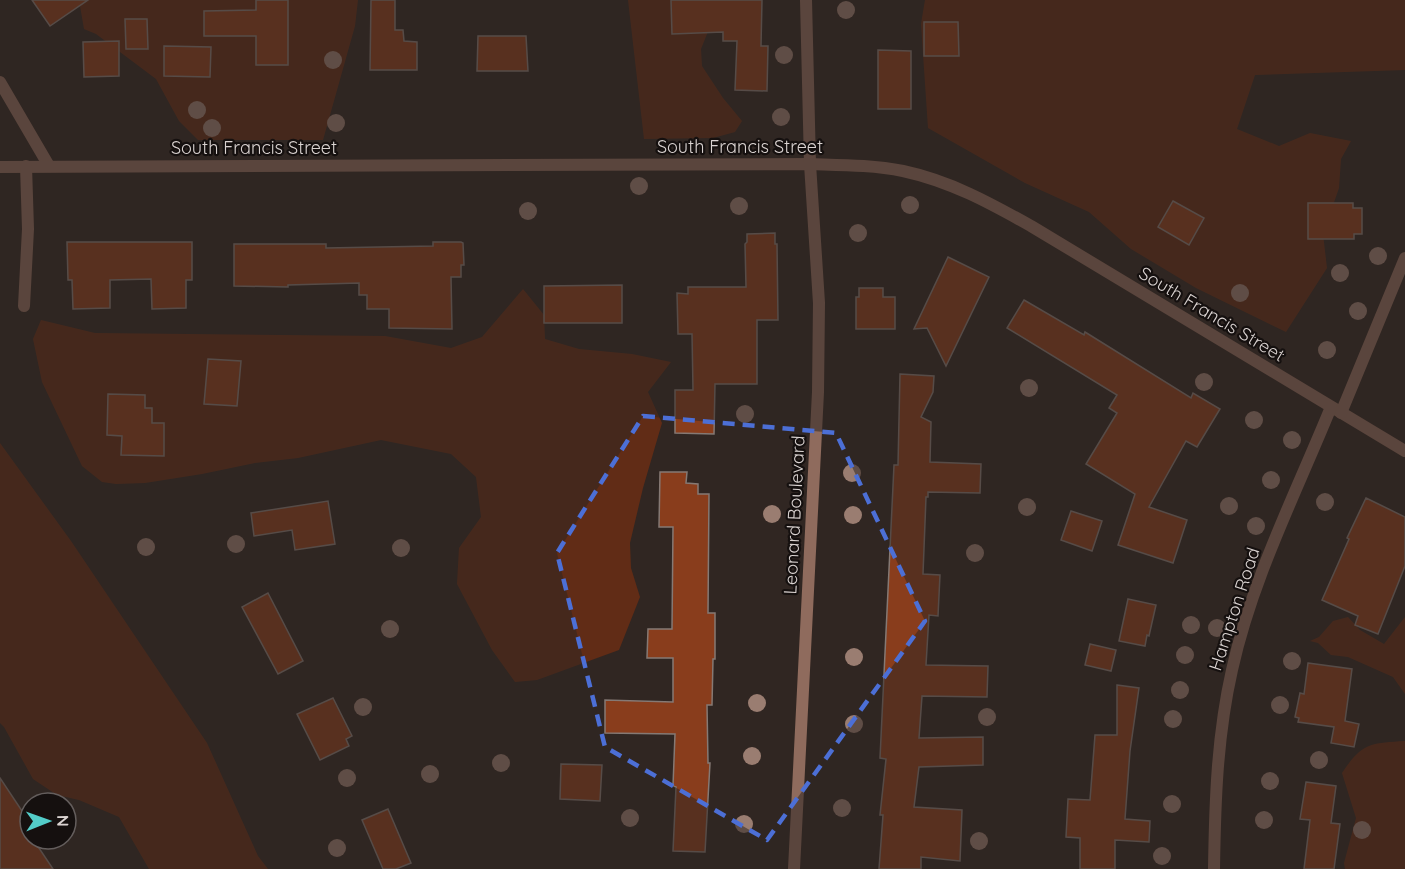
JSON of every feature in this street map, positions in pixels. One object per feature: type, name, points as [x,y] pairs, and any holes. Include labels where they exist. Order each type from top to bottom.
[{"type":"street","name":"Leonard Boulevard","points":[[794,869],[818,392],[819,303],[810,164],[806,0]]},
{"type":"street","points":[[0,81],[49,166]]},
{"type":"street","name":"South Francis Street","points":[[0,167],[810,164],[873,166],[902,171],[975,195],[1031,226],[1405,451]]},
{"type":"street","points":[[24,306],[28,229],[26,166]]},
{"type":"street","name":"Hampton Road","points":[[1214,869],[1216,782],[1220,734],[1232,669],[1248,613],[1268,560],[1405,258]]},
{"type":"highlighted area","points":[[643,416],[836,433],[925,621],[767,840],[605,747],[557,553]]},
{"type":"shaded area","points":[[79,0],[358,0],[355,26],[323,140],[198,140],[179,121],[156,79],[96,34],[84,29]]},
{"type":"shaded area","points":[[628,0],[715,0],[711,24],[701,49],[702,66],[723,98],[742,121],[735,132],[713,138],[644,139]]},
{"type":"shaded area","points":[[925,0],[1405,0],[1405,70],[1255,75],[1237,129],[1279,146],[1310,133],[1351,141],[1341,159],[1339,188],[1323,234],[1327,268],[1286,332],[1196,288],[1131,249],[1089,212],[1025,183],[928,128],[921,24]]},
{"type":"shaded area","points":[[523,289],[544,315],[545,339],[579,349],[632,354],[671,362],[648,392],[662,423],[630,543],[631,568],[640,597],[619,650],[537,680],[515,682],[492,650],[457,584],[459,548],[481,517],[476,477],[451,454],[381,440],[298,458],[255,463],[145,483],[102,482],[82,466],[42,382],[33,339],[41,320],[95,333],[385,336],[451,348],[482,337]]},
{"type":"shaded area","points":[[0,443],[71,541],[207,743],[258,856],[268,869],[149,869],[119,817],[78,800],[78,791],[51,791],[33,779],[0,723]]},
{"type":"shaded area","points":[[1348,617],[1360,630],[1384,644],[1405,617],[1405,694],[1393,677],[1348,657],[1331,655],[1318,643],[1310,641],[1319,637],[1333,621]]},
{"type":"shaded area","points":[[1405,741],[1405,869],[1345,869],[1344,863],[1356,818],[1342,773],[1355,756],[1368,746]]},
{"type":"building","points":[[32,0],[88,0],[50,26]]},
{"type":"building","points":[[256,0],[288,0],[288,65],[256,65],[256,36],[204,36],[204,11],[256,10]]},
{"type":"building","points":[[371,0],[395,0],[395,30],[403,30],[404,41],[417,42],[417,70],[370,70]]},
{"type":"building","points":[[671,0],[762,0],[761,46],[768,46],[767,91],[735,90],[737,41],[723,41],[723,32],[672,34]]},
{"type":"building","points":[[125,19],[147,19],[148,49],[126,49]]},
{"type":"building","points":[[924,22],[958,22],[959,56],[924,56]]},
{"type":"building","points":[[478,36],[526,36],[528,71],[477,71]]},
{"type":"building","points":[[119,41],[119,76],[84,77],[83,42]]},
{"type":"building","points":[[164,46],[211,47],[210,77],[164,76]]},
{"type":"building","points":[[878,50],[911,51],[911,109],[878,109]]},
{"type":"building","points":[[1173,201],[1204,218],[1189,245],[1158,227]]},
{"type":"building","points":[[1308,203],[1353,203],[1353,208],[1362,208],[1362,234],[1354,234],[1354,239],[1308,239]]},
{"type":"building","points":[[775,233],[778,320],[757,320],[757,384],[715,384],[714,434],[675,433],[675,390],[693,390],[692,334],[678,334],[677,293],[688,294],[688,287],[746,287],[745,244],[747,234]]},
{"type":"building","points":[[67,242],[192,242],[192,280],[186,280],[186,308],[152,309],[151,279],[110,280],[110,308],[73,309],[72,280],[68,280]]},
{"type":"building","points":[[433,242],[463,243],[464,265],[461,265],[461,277],[451,277],[452,329],[389,328],[389,309],[367,309],[367,295],[359,295],[359,283],[288,285],[288,287],[234,286],[234,244],[326,244],[326,248],[433,246]]},
{"type":"building","points":[[948,257],[989,277],[946,366],[927,328],[914,329]]},
{"type":"building","points":[[622,285],[622,323],[544,323],[544,286]]},
{"type":"building","points":[[859,288],[883,288],[883,297],[895,297],[895,329],[856,329],[856,297],[859,297]]},
{"type":"building","points":[[1024,300],[1084,335],[1085,332],[1191,398],[1193,393],[1220,409],[1197,447],[1186,441],[1149,507],[1187,520],[1173,563],[1118,545],[1135,494],[1086,464],[1117,413],[1109,408],[1117,395],[1007,328]]},
{"type":"building","points":[[208,359],[241,361],[237,406],[204,404]]},
{"type":"building","points":[[900,374],[934,376],[933,392],[921,417],[931,422],[930,462],[981,464],[980,493],[928,492],[923,574],[940,575],[938,616],[929,615],[926,665],[988,666],[987,697],[922,696],[919,738],[983,737],[983,765],[919,767],[914,807],[962,810],[960,861],[921,857],[921,869],[879,869],[883,815],[880,815],[886,759],[880,758],[894,465],[898,465]]},
{"type":"building","points":[[108,394],[145,395],[145,408],[152,408],[152,423],[164,423],[164,456],[121,455],[122,436],[107,435]]},
{"type":"building","points":[[660,472],[687,472],[686,483],[698,484],[698,494],[709,494],[708,613],[715,613],[715,659],[713,659],[712,705],[707,705],[708,763],[710,763],[705,852],[673,851],[676,787],[673,786],[675,734],[605,733],[605,700],[673,702],[673,658],[647,658],[648,629],[672,629],[673,527],[659,527]]},
{"type":"building","points":[[1366,498],[1405,517],[1405,566],[1378,634],[1355,625],[1358,616],[1322,600]]},
{"type":"building","points":[[328,501],[335,544],[295,550],[292,530],[254,536],[251,513]]},
{"type":"building","points":[[1071,511],[1102,521],[1092,551],[1061,540]]},
{"type":"building","points":[[268,593],[303,661],[278,674],[242,607]]},
{"type":"building","points":[[1128,599],[1156,605],[1145,646],[1119,641]]},
{"type":"building","points":[[1090,644],[1116,650],[1111,671],[1085,665]]},
{"type":"building","points":[[1308,663],[1352,669],[1345,721],[1359,724],[1354,747],[1331,743],[1334,727],[1298,722],[1299,718],[1295,717],[1300,693],[1304,694]]},
{"type":"building","points":[[1117,685],[1139,688],[1130,751],[1125,819],[1150,821],[1149,842],[1115,840],[1115,869],[1080,869],[1080,838],[1066,837],[1068,799],[1090,800],[1095,735],[1117,735]]},
{"type":"building","points":[[333,698],[352,736],[346,739],[349,746],[320,760],[297,714]]},
{"type":"building","points":[[561,764],[602,765],[600,801],[560,799]]},
{"type":"building","points":[[0,778],[18,805],[18,851],[41,851],[53,869],[0,869]]},
{"type":"building","points":[[1306,782],[1336,786],[1331,823],[1340,824],[1334,869],[1304,869],[1310,820],[1300,819]]},
{"type":"building","points":[[388,809],[411,863],[396,869],[383,869],[362,820]]}]
